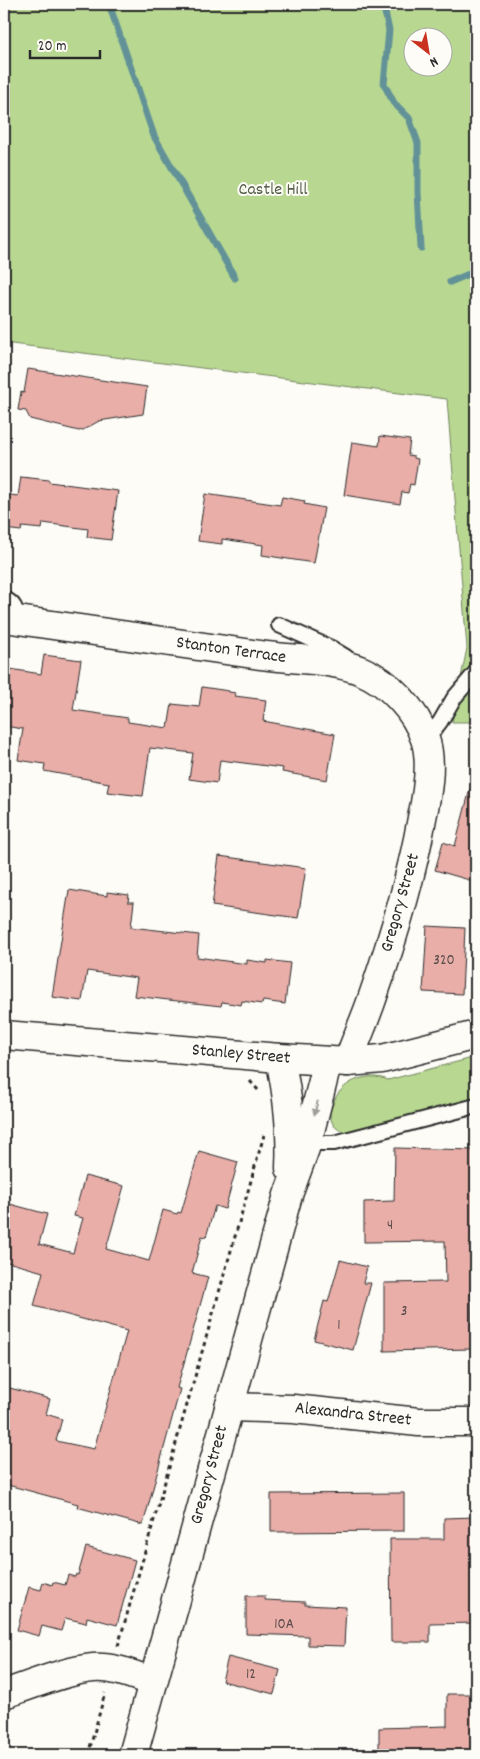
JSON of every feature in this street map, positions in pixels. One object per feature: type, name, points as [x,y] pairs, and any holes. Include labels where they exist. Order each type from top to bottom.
[{"type":"street","name":"Stanton Terrace","points":[[8,612],[280,658],[346,666],[363,671],[376,678],[396,694],[414,716],[426,740]]},
{"type":"street","name":"Gregory Street","points":[[133,1755],[288,1195],[338,1062],[371,1002],[395,929],[417,849],[427,789],[428,756],[426,740]]},
{"type":"street","name":"Stanley Street","points":[[4,1035],[338,1062],[382,1059],[476,1035]]},
{"type":"street","name":"Gregory Street","points":[[280,1058],[288,1097],[291,1130],[288,1195]]},
{"type":"street","name":"Alexandra Street","points":[[229,1406],[293,1409],[419,1422],[476,1422]]},
{"type":"street","points":[[4,1694],[78,1670],[94,1668],[112,1669],[154,1682]]},
{"type":"lane","points":[[279,626],[331,648],[376,678]]},
{"type":"lane","points":[[426,740],[440,722],[454,698],[476,672]]},
{"type":"lane","points":[[308,1143],[334,1143],[476,1106]]},
{"type":"path","points":[[259,1090],[262,1098]]},
{"type":"path","points":[[88,1755],[264,1132]]},
{"type":"green space","name":"Castle Hill","points":[[4,4],[476,4],[476,722],[452,722],[467,648],[447,399],[4,343]]},
{"type":"green space","points":[[476,1057],[476,1100],[353,1133],[341,1131],[335,1127],[330,1117],[336,1096],[355,1080],[371,1077],[388,1080]]},
{"type":"building","points":[[28,369],[147,387],[143,414],[99,421],[79,431],[30,419],[26,411],[18,410],[21,392],[24,393]]},
{"type":"building","points":[[380,436],[410,440],[408,455],[418,459],[414,485],[410,484],[408,493],[402,492],[400,504],[344,495],[352,442],[379,446]]},
{"type":"building","points":[[21,477],[118,491],[111,540],[87,537],[88,529],[43,523],[42,529],[22,527],[21,531],[4,529],[4,494],[18,496]]},
{"type":"building","points":[[205,494],[280,505],[282,497],[305,501],[304,504],[324,508],[314,563],[262,555],[263,545],[222,539],[222,544],[198,541]]},
{"type":"building","points":[[44,655],[81,660],[73,710],[128,718],[128,722],[168,728],[172,704],[199,707],[202,687],[229,691],[236,693],[235,696],[266,700],[263,721],[335,734],[327,780],[282,772],[283,768],[220,760],[217,783],[189,779],[193,753],[150,748],[143,796],[107,792],[109,783],[44,771],[45,764],[18,760],[23,729],[4,726],[4,668],[41,674]]},
{"type":"building","points":[[470,789],[476,790],[476,882],[435,870],[443,842],[455,846]]},
{"type":"building","points":[[219,856],[306,868],[298,918],[212,906]]},
{"type":"building","points":[[69,890],[107,896],[107,892],[129,895],[128,902],[134,902],[131,927],[199,935],[197,957],[247,964],[247,960],[267,963],[267,960],[290,963],[285,1004],[263,1001],[262,1004],[242,1001],[241,1005],[222,1002],[221,1006],[134,996],[137,978],[87,971],[82,1001],[52,997]]},
{"type":"building","points":[[427,926],[465,928],[462,994],[423,992]]},
{"type":"building","points":[[395,1148],[476,1150],[476,1284],[471,1284],[472,1349],[384,1351],[384,1283],[446,1282],[445,1241],[364,1242],[364,1202],[394,1201]]},
{"type":"building","points":[[199,1151],[238,1162],[225,1209],[215,1206],[206,1237],[202,1236],[192,1273],[208,1277],[177,1388],[180,1389],[143,1525],[77,1507],[78,1504],[4,1484],[4,1408],[10,1388],[50,1399],[46,1414],[62,1419],[56,1441],[94,1449],[127,1331],[34,1306],[43,1272],[4,1261],[4,1226],[10,1204],[47,1214],[39,1244],[73,1253],[83,1218],[74,1216],[85,1176],[124,1186],[106,1249],[149,1261],[163,1210],[177,1214],[178,1212],[181,1213]]},
{"type":"building","points":[[340,1260],[367,1267],[363,1283],[371,1283],[353,1350],[314,1340],[324,1301],[328,1302]]},
{"type":"building","points":[[404,1493],[404,1531],[271,1532],[271,1494]]},
{"type":"building","points":[[476,1517],[476,1623],[430,1624],[430,1642],[391,1642],[390,1539],[444,1539],[444,1518]]},
{"type":"building","points":[[86,1547],[135,1560],[117,1625],[87,1617],[86,1623],[65,1618],[61,1631],[42,1626],[39,1636],[17,1630],[29,1587],[41,1590],[43,1582],[52,1585],[53,1582],[65,1585],[68,1575],[75,1577],[76,1574],[78,1575]]},
{"type":"building","points":[[246,1596],[265,1596],[265,1600],[305,1602],[305,1605],[346,1607],[344,1646],[308,1645],[308,1636],[246,1634]]},
{"type":"building","points":[[228,1657],[280,1670],[274,1694],[222,1681]]},
{"type":"building","points":[[447,1694],[476,1694],[476,1755],[379,1755],[379,1728],[447,1726]]},
{"type":"waterway","points":[[109,4],[154,136],[235,278]]},
{"type":"waterway","points":[[383,4],[389,30],[384,84],[394,103],[409,118],[418,143],[421,248]]},
{"type":"waterway","points":[[450,282],[476,271]]}]
